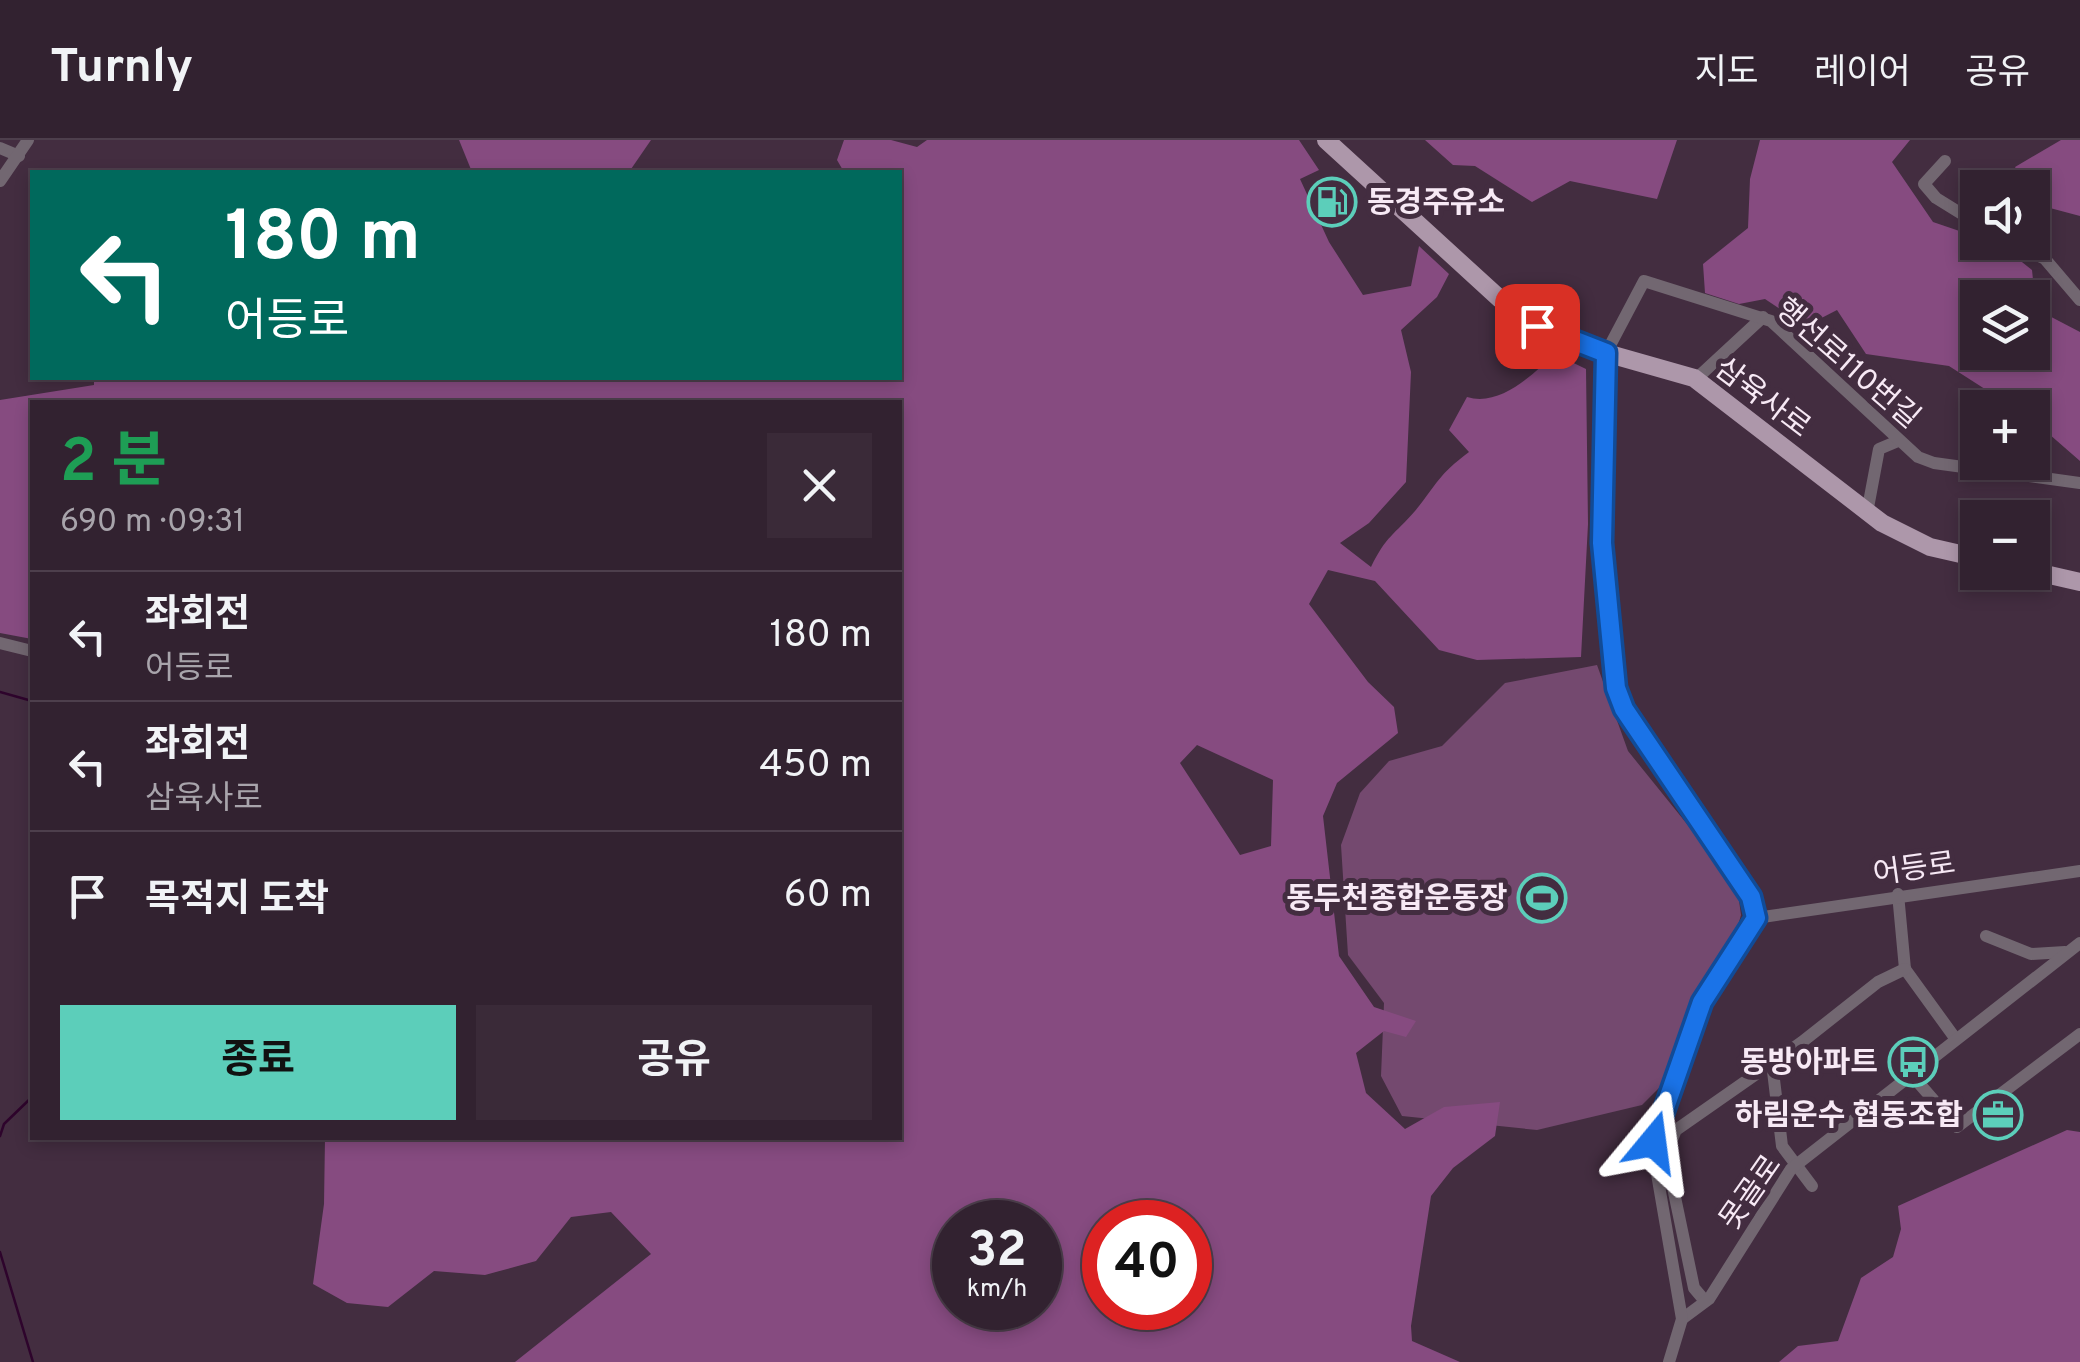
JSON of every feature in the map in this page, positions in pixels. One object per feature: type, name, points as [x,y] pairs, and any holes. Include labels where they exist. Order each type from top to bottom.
[{"type":"main road","name":"삼육사로","points":[[1326,140],[1519,314],[1558,337],[1696,379],[1868,513],[1914,540],[1960,553]]},
{"type":"main road","points":[[2050,575],[2080,582]]},
{"type":"street","points":[[0,148],[44,140]]},
{"type":"street","points":[[0,181],[25,146]]},
{"type":"street","points":[[1945,162],[1924,184],[1936,198],[1960,213]]},
{"type":"street","points":[[2046,260],[2080,300]]},
{"type":"street","name":"행선로110번길","points":[[1606,353],[1644,281],[1763,317],[1898,440],[1934,463],[2080,482]]},
{"type":"street","points":[[1696,379],[1763,317]]},
{"type":"street","points":[[1606,353],[1602,543],[1616,688],[1624,709],[1751,897],[1756,918],[1702,1002],[1654,1130],[1657,1174],[1682,1319],[1669,1362]]},
{"type":"street","points":[[1868,513],[1879,448],[1898,440]]},
{"type":"street","points":[[0,643],[30,650]]},
{"type":"street","name":"어등로","points":[[1756,918],[1898,894],[2080,872]]},
{"type":"street","points":[[1898,894],[1905,969],[1955,1038]]},
{"type":"street","points":[[1986,936],[2032,954],[2068,952]]},
{"type":"street","name":"못골로","points":[[1682,1319],[1705,1301],[1795,1166],[2080,943]]},
{"type":"street","points":[[1705,1301],[1694,1288],[1666,1154],[1669,1140],[1676,1130],[1878,982],[1905,969]]},
{"type":"street","points":[[1910,1073],[1956,1128],[2080,1034]]},
{"type":"street","points":[[1772,1063],[1782,1146],[1812,1186]]},
{"type":"shaded area","points":[[459,140],[651,140],[630,170],[471,170]]},
{"type":"shaded area","points":[[844,140],[891,140],[917,147],[927,140],[1299,140],[1319,170],[1300,179],[1329,242],[1363,295],[1411,286],[1419,246],[1449,274],[1437,297],[1401,330],[1411,372],[1406,482],[1369,523],[1340,543],[1371,567],[1386,542],[1450,467],[1469,452],[1449,430],[1467,397],[1479,399],[1503,393],[1555,354],[1586,369],[1588,524],[1581,657],[1477,660],[1439,650],[1375,581],[1328,570],[1309,604],[1368,682],[1394,707],[1398,733],[1337,783],[1323,816],[1339,956],[1374,1007],[1416,1021],[1406,1037],[1384,1031],[1356,1053],[1366,1093],[1405,1129],[1444,1107],[1500,1102],[1495,1136],[1453,1168],[1431,1196],[1411,1326],[1412,1341],[1460,1362],[515,1362],[651,1254],[611,1212],[571,1217],[536,1261],[485,1275],[434,1271],[388,1307],[347,1303],[313,1284],[324,1204],[325,1140],[902,1140],[902,400],[30,400],[30,639],[0,633],[0,400],[94,385],[94,380],[902,380],[902,170],[843,170],[837,160]],"holes":[[[1197,745],[1273,780],[1271,846],[1240,855],[1180,763]]]},
{"type":"shaded area","points":[[1425,140],[1677,140],[1657,199],[1570,181],[1532,202],[1475,166],[1453,165]]},
{"type":"shaded area","points":[[1760,140],[1910,140],[1892,162],[1933,222],[1960,231],[1960,260],[2019,260],[2032,270],[2033,280],[1960,280],[1960,370],[2050,370],[2050,316],[2080,332],[2080,461],[2050,435],[2050,390],[1986,390],[1949,366],[1866,354],[1837,310],[1806,326],[1765,299],[1739,304],[1705,293],[1703,264],[1748,228],[1750,179]]},
{"type":"shaded area","points":[[2061,140],[2080,140],[2080,216],[2050,208],[2050,170],[2015,167]]},
{"type":"shaded area","name":"동두천종합운동장","points":[[1597,665],[1628,751],[1737,886],[1741,915],[1735,936],[1693,1005],[1667,1080],[1642,1105],[1537,1130],[1402,1116],[1381,1076],[1384,1003],[1348,955],[1341,845],[1360,793],[1389,761],[1442,746],[1505,683]]},
{"type":"shaded area","points":[[2067,1130],[2080,1132],[2080,1362],[1779,1362],[1798,1346],[1838,1341],[1861,1278],[1893,1257],[1901,1229],[1898,1206]]},
{"type":"waterway","points":[[0,692],[30,700]]},
{"type":"waterway","points":[[0,1136],[4,1124],[30,1099]]},
{"type":"waterway","points":[[0,1252],[33,1362]]},
{"type":"place","name":"동경주유소","points":[[1332,202]]},
{"type":"place","name":"동두천종합운동장","points":[[1542,898]]},
{"type":"place","name":"동방아파트","points":[[1913,1062]]},
{"type":"place","name":"하림운수 협동조합","points":[[1998,1115]]},
{"type":"route","points":[[1537,326],[1606,353],[1602,543],[1616,688],[1624,709],[1751,897],[1756,918],[1702,1002],[1654,1130],[1653,1142]]}]
